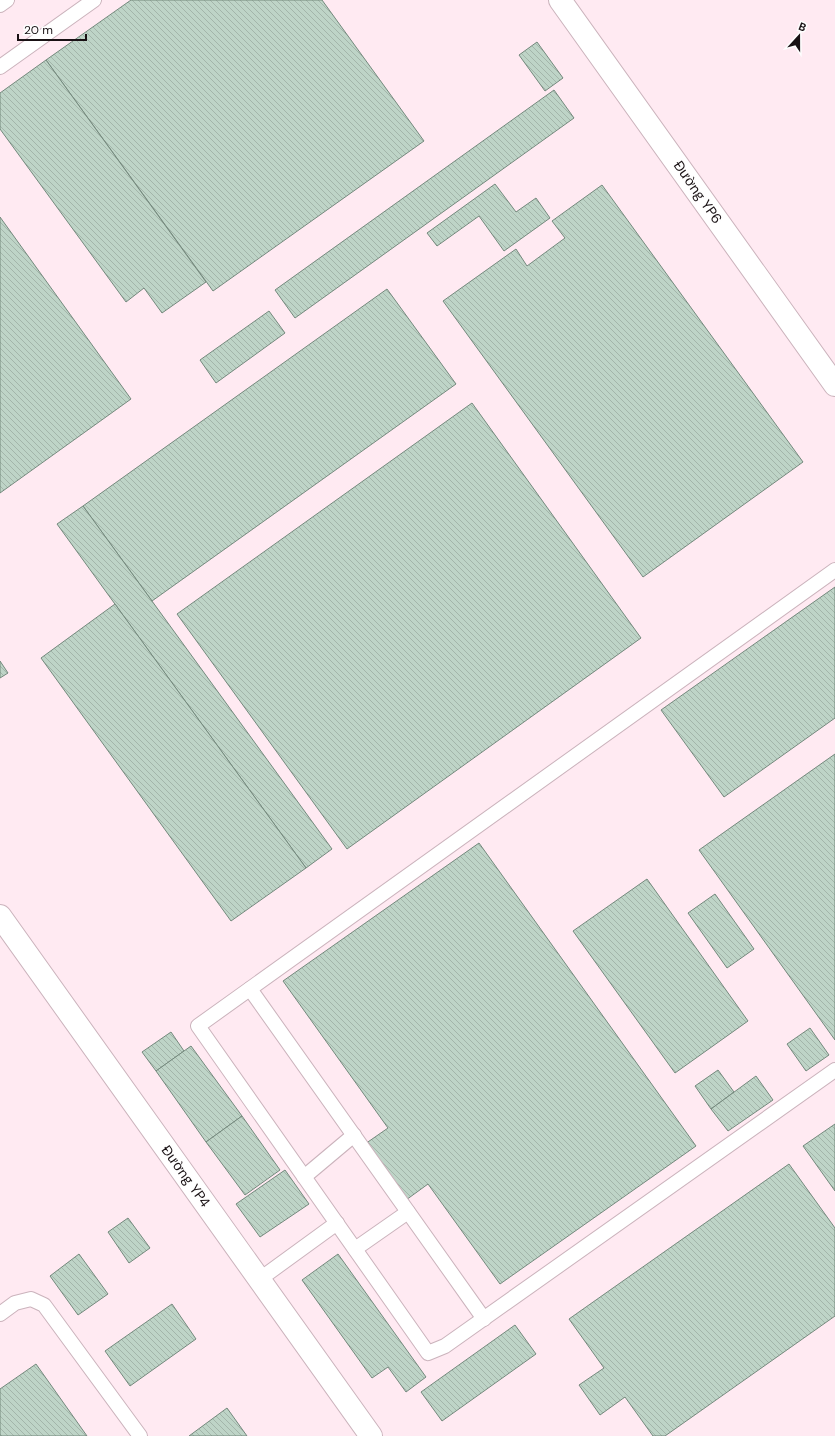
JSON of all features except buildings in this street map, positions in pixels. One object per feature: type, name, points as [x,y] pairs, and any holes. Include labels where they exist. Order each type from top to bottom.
[{"type":"street","name":"Đường YP6","points":[[560,0],[835,385]]},
{"type":"street","name":"Đường YP4","points":[[0,916],[371,1436]]},
{"type":"lane","points":[[0,5],[7,0]]},
{"type":"lane","points":[[0,67],[94,0]]},
{"type":"lane","points":[[835,570],[198,1026],[428,1353],[445,1346],[835,1070]]},
{"type":"lane","points":[[250,989],[484,1318]]},
{"type":"lane","points":[[304,1176],[354,1135]]},
{"type":"lane","points":[[355,1249],[408,1212]]},
{"type":"lane","points":[[260,1279],[337,1223]]},
{"type":"lane","points":[[0,1314],[15,1303],[31,1299],[44,1305],[140,1436]]}]
